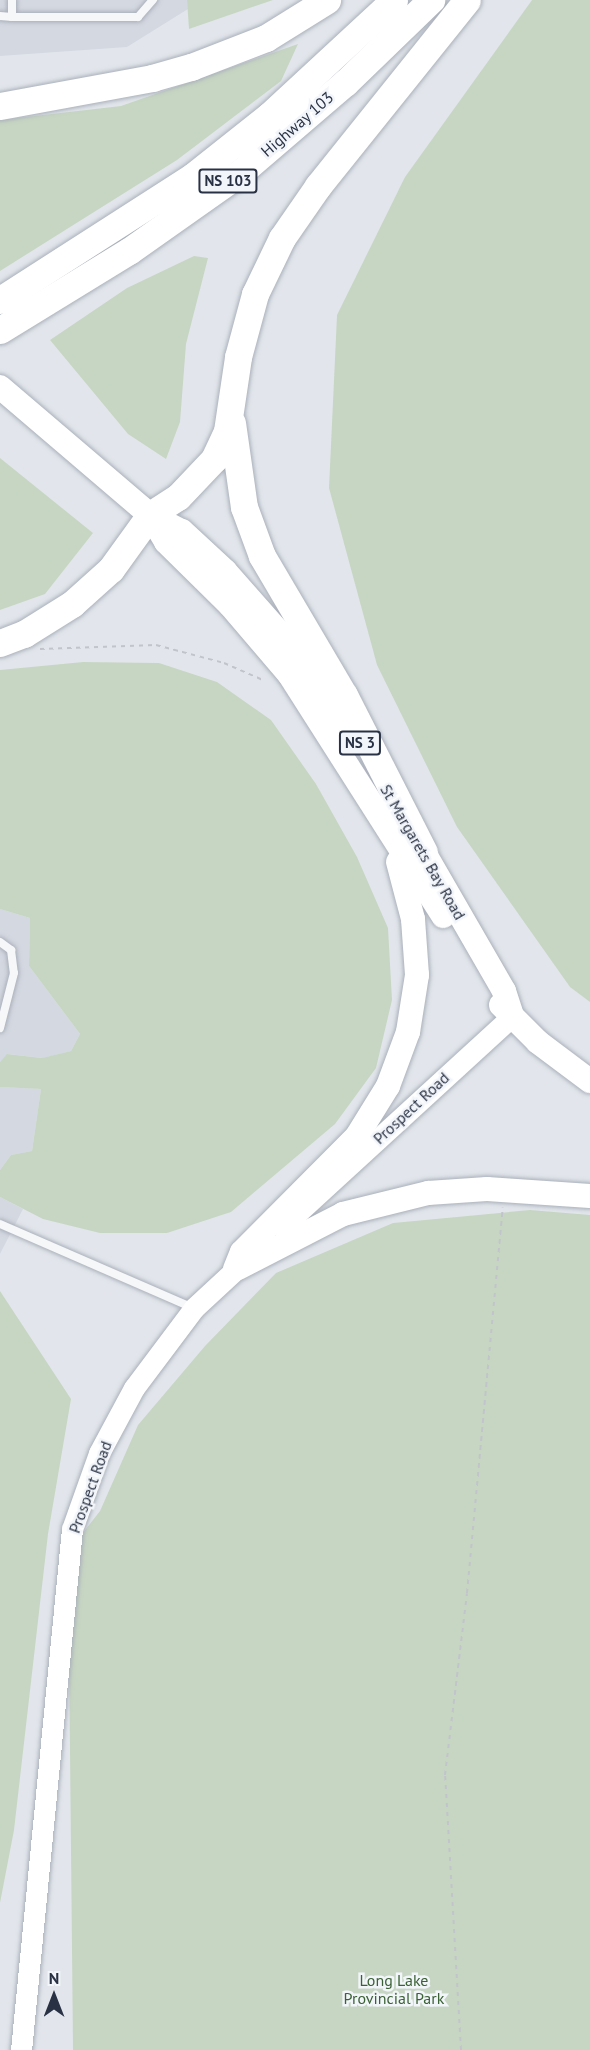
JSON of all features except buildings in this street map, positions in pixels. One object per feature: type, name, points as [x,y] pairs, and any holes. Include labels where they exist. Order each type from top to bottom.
[{"type":"highway","points":[[0,106],[152,78],[191,67],[266,38],[327,0]]},
{"type":"highway","name":"Highway 103","points":[[0,300],[114,230],[208,165],[285,102],[394,0]]},
{"type":"highway","name":"Highway 103","points":[[0,330],[148,238],[241,172],[328,98],[431,0]]},
{"type":"highway","points":[[0,643],[24,634],[72,604],[111,569],[150,515],[178,497],[214,459],[227,431],[231,401],[255,294],[282,238],[318,186],[400,89],[467,0]]},
{"type":"highway","points":[[231,401],[239,481],[262,556],[344,695],[424,852]]},
{"type":"main road","name":"St Margarets Bay Road","points":[[0,387],[150,515],[182,531],[252,599],[299,655],[360,744],[424,852],[504,991],[512,1016]]},
{"type":"main road","name":"St Margarets Bay Road","points":[[150,515],[166,542],[230,604],[289,674],[493,998],[538,1042],[590,1081]]},
{"type":"main road","points":[[236,1269],[242,1252],[368,1120],[388,1086],[408,1032],[417,975],[413,918],[399,862],[375,809]]},
{"type":"main road","name":"Prospect Road","points":[[21,2050],[72,1529],[99,1453],[134,1388],[194,1308],[512,1016]]},
{"type":"main road","points":[[236,1269],[305,1231],[369,1205],[428,1193],[505,1190],[590,1196]]},
{"type":"lane","points":[[12,0],[12,17]]},
{"type":"lane","points":[[0,16],[138,17],[153,0]]},
{"type":"lane","points":[[0,942],[11,950],[14,973],[0,1028]]},
{"type":"lane","points":[[0,1224],[194,1308]]},
{"type":"path","points":[[40,649],[156,645],[224,663],[263,680]]},
{"type":"path","points":[[461,2050],[445,1775],[467,1593],[505,1190]]},
{"type":"shaded area","points":[[0,0],[187,0],[188,9],[127,47],[0,56]]},
{"type":"shaded area","points":[[0,909],[30,918],[29,966],[80,1034],[71,1051],[43,1058],[8,1054],[0,1062]]},
{"type":"shaded area","points":[[0,1087],[41,1089],[32,1151],[11,1155],[0,1170]]},
{"type":"shaded area","points":[[0,1197],[23,1209],[0,1254]]},
{"type":"green space","points":[[187,0],[273,0],[189,29]]},
{"type":"green space","points":[[532,0],[590,0],[590,1002],[570,987],[457,827],[377,665],[329,488],[337,315],[405,177]]},
{"type":"green space","points":[[298,44],[281,81],[177,160],[0,271],[0,120],[121,106]]},
{"type":"green space","points":[[194,256],[208,258],[186,344],[180,422],[166,459],[128,434],[50,340],[127,288]]},
{"type":"green space","points":[[0,458],[93,533],[45,594],[0,610]]},
{"type":"green space","points":[[83,662],[159,663],[217,682],[271,720],[316,784],[357,857],[388,928],[392,1000],[376,1068],[335,1124],[231,1212],[167,1233],[100,1233],[43,1219],[0,1197],[0,1170],[11,1155],[32,1151],[41,1089],[0,1087],[0,1062],[7,1054],[42,1058],[71,1051],[80,1034],[29,966],[30,918],[0,909],[0,670]]},
{"type":"green space","name":"Long Lake Provincial Park","points":[[530,1210],[590,1215],[590,2050],[73,2050],[68,1552],[100,1511],[138,1425],[205,1346],[276,1273],[393,1223]]},
{"type":"green space","points":[[0,1291],[71,1399],[48,1534],[14,1830],[0,1903]]}]
